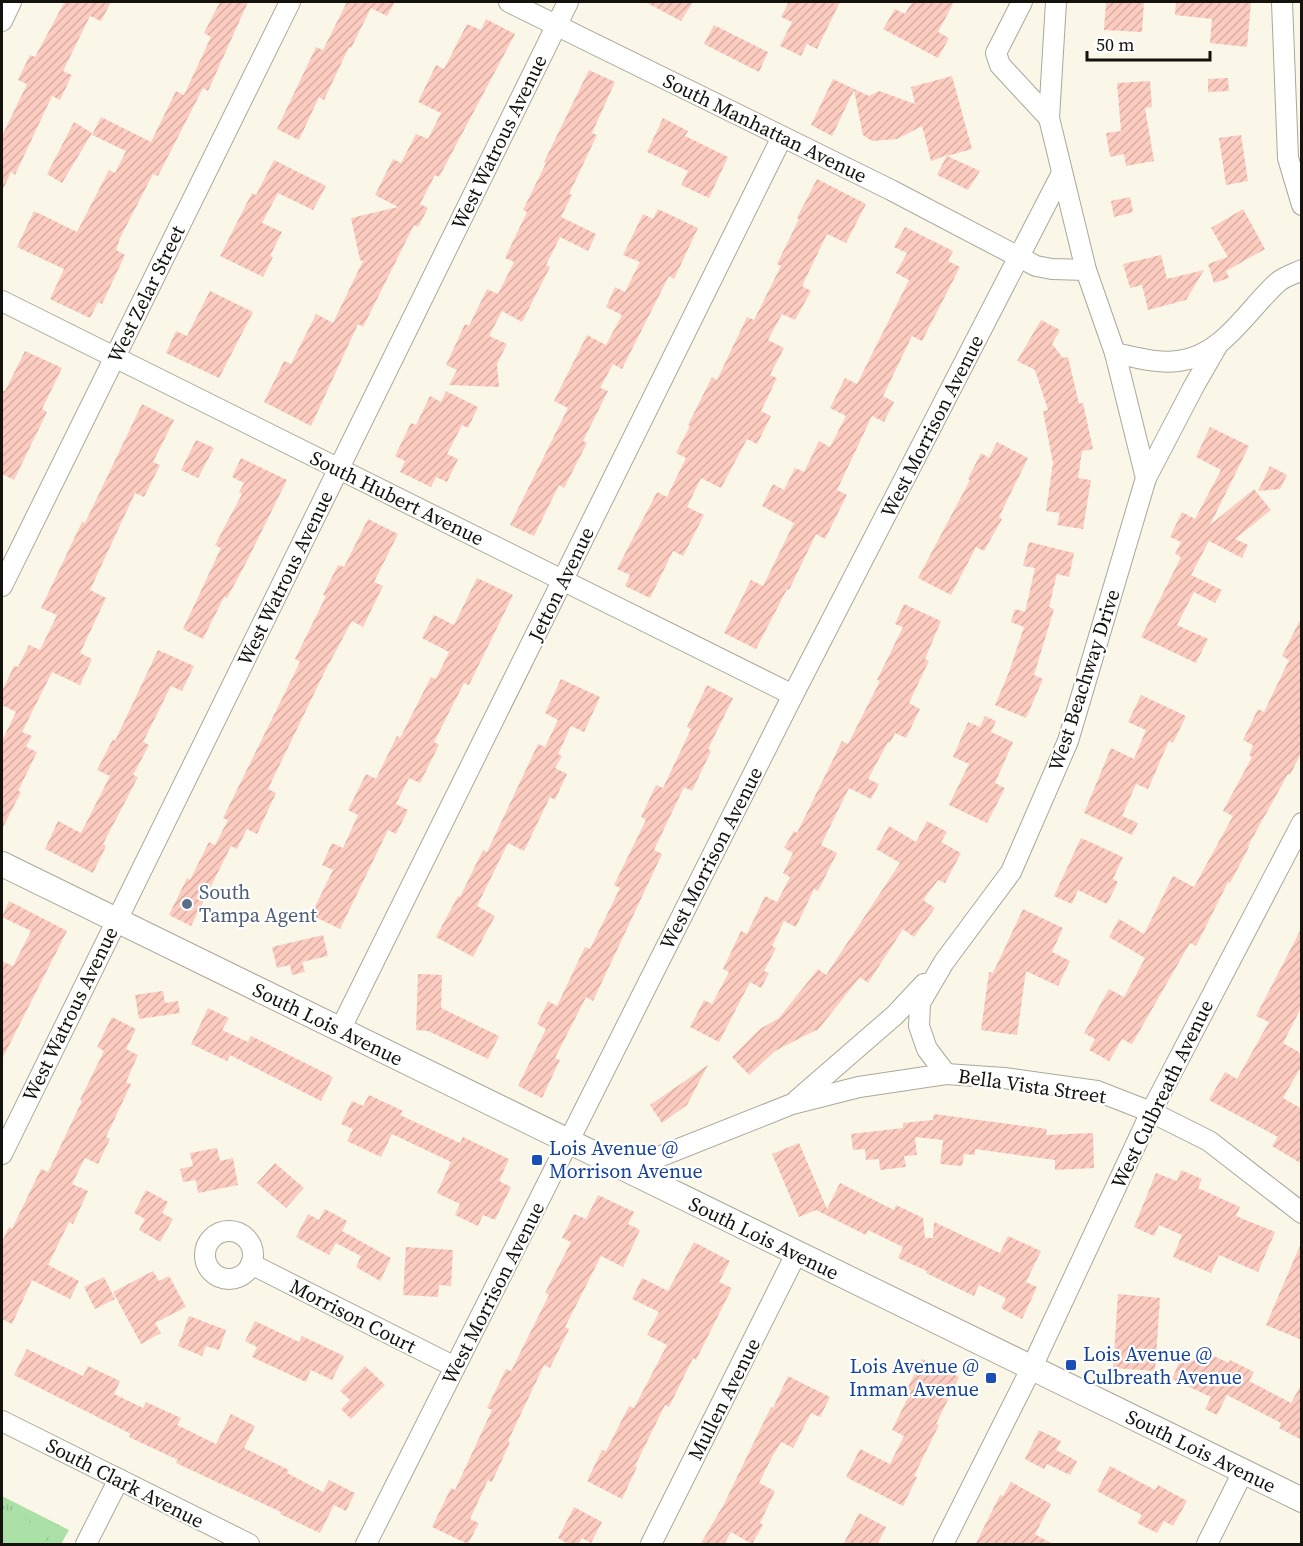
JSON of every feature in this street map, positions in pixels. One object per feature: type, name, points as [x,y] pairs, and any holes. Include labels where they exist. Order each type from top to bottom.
[{"type":"street","points":[[2,21],[11,2]]},
{"type":"street","name":"West Zelar Street","points":[[2,586],[290,2]]},
{"type":"street","name":"South Manhattan Avenue","points":[[509,2],[891,190],[1019,257]]},
{"type":"street","name":"West Watrous Avenue","points":[[2,1154],[568,2]]},
{"type":"street","points":[[1022,2],[996,53],[1000,65],[1049,118]]},
{"type":"street","points":[[1056,2],[1049,118],[1061,175],[1086,270],[1115,353],[1146,478]]},
{"type":"street","points":[[1282,2],[1288,158],[1302,205]]},
{"type":"street","name":"Jetton Avenue","points":[[340,1030],[782,137]]},
{"type":"street","name":"West Morrison Avenue","points":[[366,1545],[793,695],[1061,175]]},
{"type":"street","points":[[1019,257],[1036,266],[1086,270]]},
{"type":"street","points":[[1115,353],[1161,362],[1194,358],[1219,344],[1279,281],[1302,270]]},
{"type":"street","name":"South Hubert Avenue","points":[[2,301],[793,695]]},
{"type":"street","name":"West Beachway Drive","points":[[626,1170],[792,1104],[859,1087],[946,1074],[927,1048],[919,1026],[920,1003],[944,963],[1011,872],[1068,741],[1146,478],[1194,386],[1219,344]]},
{"type":"street","name":"West Culbreath Avenue","points":[[942,1545],[1031,1369],[1151,1112],[1302,823]]},
{"type":"street","name":"South Lois Avenue","points":[[2,864],[1302,1500]]},
{"type":"street","name":"West Beachway Drive","points":[[792,1104],[895,1015],[944,963]]},
{"type":"street","name":"Bella Vista Street","points":[[946,1074],[1004,1078],[1097,1091],[1151,1112],[1209,1141],[1302,1213]]},
{"type":"street","name":"Mullen Avenue","points":[[651,1545],[796,1254]]},
{"type":"street","name":"Morrison Court","points":[[251,1264],[455,1367]]},
{"type":"street","name":"South Clark Avenue","points":[[2,1421],[249,1545]]},
{"type":"street","points":[[1207,1545],[1243,1472]]},
{"type":"street","points":[[86,1545],[118,1479]]},
{"type":"green space","points":[[2,1496],[69,1530],[61,1544],[2,1544]]},
{"type":"green space","points":[[2,1508],[50,1533],[44,1544],[13,1544],[2,1539]]},
{"type":"building","points":[[62,2],[111,2],[101,21],[90,16],[63,71],[72,75],[60,100],[52,96],[15,175],[11,172],[2,191],[2,136],[27,84],[18,80],[30,55],[35,57],[64,3]]},
{"type":"building","points":[[220,2],[248,2],[208,91],[203,88],[158,176],[153,174],[120,238],[116,250],[125,255],[102,304],[98,302],[90,318],[50,299],[64,269],[17,247],[34,211],[77,232],[109,170],[115,173],[126,151],[92,135],[101,117],[151,142],[176,91],[184,95],[211,37],[204,33]]},
{"type":"building","points":[[347,2],[395,2],[387,16],[371,8],[351,48],[349,47],[324,100],[319,97],[299,140],[277,129],[316,47],[323,50]]},
{"type":"building","points":[[645,2],[693,2],[681,21]]},
{"type":"building","points":[[789,2],[840,2],[817,49],[807,44],[801,56],[780,46],[792,22],[781,17]]},
{"type":"building","points":[[912,2],[954,2],[938,32],[949,38],[938,58],[883,29],[895,9],[905,14]]},
{"type":"building","points":[[1106,2],[1144,2],[1142,32],[1104,30]]},
{"type":"building","points":[[1176,2],[1251,2],[1247,47],[1210,43],[1212,19],[1175,15]]},
{"type":"building","points":[[486,19],[515,34],[439,177],[435,175],[420,204],[428,208],[418,227],[414,225],[363,327],[358,324],[311,426],[264,402],[284,361],[291,364],[316,314],[333,323],[363,261],[360,260],[351,218],[398,207],[375,195],[393,159],[401,163],[416,134],[428,139],[441,113],[418,102],[436,65],[444,69],[467,24],[481,30]]},
{"type":"building","points":[[714,25],[768,52],[759,72],[704,44]]},
{"type":"building","points":[[589,70],[615,82],[592,133],[597,135],[569,194],[572,195],[561,217],[596,234],[588,251],[560,237],[546,265],[550,267],[522,322],[502,311],[489,336],[507,344],[497,364],[499,387],[449,385],[457,370],[446,365],[465,324],[469,326],[487,289],[498,294],[514,262],[505,258],[527,212],[523,210]]},
{"type":"building","points":[[952,76],[972,149],[947,156],[980,171],[968,190],[937,175],[947,155],[931,161],[922,126],[897,139],[872,141],[863,135],[854,90],[832,136],[811,125],[833,79],[869,96],[879,91],[915,104],[911,87]]},
{"type":"building","points":[[1228,78],[1229,91],[1208,92],[1208,79]]},
{"type":"building","points":[[1150,81],[1152,107],[1145,108],[1154,161],[1126,166],[1124,154],[1110,157],[1106,133],[1121,131],[1117,83]]},
{"type":"building","points":[[663,118],[688,131],[685,136],[728,157],[709,198],[681,185],[688,171],[647,152]]},
{"type":"building","points":[[74,122],[92,133],[62,183],[47,174]]},
{"type":"building","points":[[1241,135],[1248,181],[1226,185],[1219,138]]},
{"type":"building","points":[[274,160],[326,186],[313,210],[278,193],[262,223],[282,232],[263,277],[220,256],[252,193],[256,195]]},
{"type":"building","points":[[817,179],[866,204],[846,243],[827,234],[802,286],[811,291],[795,320],[782,314],[768,340],[784,348],[770,375],[777,378],[761,411],[771,416],[757,444],[747,439],[721,488],[701,478],[687,507],[704,515],[683,556],[673,551],[650,598],[625,586],[630,575],[617,569],[657,492],[667,497],[686,458],[676,453],[690,426],[688,425],[712,377],[717,380],[747,317],[754,320],[781,266],[777,264]]},
{"type":"building","points":[[1130,197],[1133,212],[1114,217],[1111,201]]},
{"type":"building","points":[[658,209],[698,228],[674,279],[669,276],[622,369],[613,364],[600,388],[608,391],[583,441],[587,443],[564,488],[559,485],[534,536],[510,525],[568,408],[554,401],[587,335],[606,345],[622,315],[606,307],[615,287],[625,292],[640,262],[623,255],[643,214],[653,219]]},
{"type":"building","points":[[1243,209],[1265,249],[1226,271],[1229,278],[1214,283],[1208,264],[1228,257],[1211,228]]},
{"type":"building","points":[[905,227],[953,251],[948,261],[960,267],[922,341],[912,336],[883,396],[894,402],[884,422],[872,416],[837,490],[847,495],[825,539],[816,534],[789,590],[787,589],[756,649],[724,633],[751,580],[763,586],[794,523],[762,506],[773,484],[784,490],[795,468],[804,472],[819,441],[830,447],[846,416],[830,408],[845,378],[857,384],[909,280],[896,273],[907,253],[894,247]]},
{"type":"building","points":[[1161,255],[1167,279],[1204,270],[1186,300],[1148,310],[1142,285],[1130,288],[1123,264]]},
{"type":"building","points":[[210,291],[253,312],[219,378],[166,353],[176,331],[187,336]]},
{"type":"building","points":[[1041,320],[1060,330],[1052,344],[1063,358],[1068,357],[1079,404],[1083,403],[1093,449],[1082,451],[1078,478],[1091,480],[1083,529],[1057,525],[1060,513],[1046,511],[1053,463],[1043,411],[1048,410],[1035,370],[1017,361]]},
{"type":"building","points":[[25,351],[62,368],[42,409],[47,412],[14,480],[2,474],[2,390],[5,391]]},
{"type":"building","points":[[446,391],[478,407],[468,428],[462,425],[447,454],[458,459],[447,482],[436,477],[431,487],[400,472],[405,461],[395,456],[411,423],[416,425],[430,396],[441,402]]},
{"type":"building","points":[[142,404],[174,420],[153,462],[160,465],[144,497],[135,493],[90,590],[106,598],[80,653],[92,659],[80,685],[52,672],[22,732],[32,736],[26,747],[37,752],[18,791],[21,792],[2,829],[2,741],[16,712],[2,705],[2,691],[14,666],[18,667],[29,645],[40,650],[57,615],[41,608]]},
{"type":"building","points":[[1210,427],[1249,446],[1210,525],[1254,489],[1271,510],[1235,539],[1248,545],[1242,558],[1209,541],[1191,575],[1222,590],[1215,603],[1194,592],[1177,625],[1208,639],[1196,663],[1141,637],[1181,557],[1175,554],[1181,542],[1170,537],[1182,512],[1195,519],[1221,470],[1196,457]]},
{"type":"building","points":[[196,440],[214,448],[198,478],[181,470]]},
{"type":"building","points":[[997,442],[1028,458],[999,517],[1002,519],[984,551],[976,547],[951,595],[918,578],[970,480],[968,479],[981,453],[989,458]]},
{"type":"building","points":[[241,458],[287,480],[247,561],[227,598],[224,597],[203,639],[183,629],[221,548],[215,545],[242,494],[239,492],[244,483],[232,477]]},
{"type":"building","points":[[1270,466],[1287,475],[1280,489],[1258,491]]},
{"type":"building","points":[[368,519],[398,534],[374,582],[383,586],[363,627],[352,621],[324,673],[268,789],[276,793],[257,834],[247,829],[237,849],[231,846],[191,926],[169,915],[187,878],[190,880],[209,842],[215,845],[228,820],[223,818],[300,662],[295,659],[326,596],[323,595],[338,565],[344,567]]},
{"type":"building","points":[[1029,542],[1074,553],[1069,577],[1057,574],[1049,607],[1054,609],[1034,675],[1043,679],[1026,718],[995,705],[1024,627],[1011,622],[1015,609],[1025,612],[1035,568],[1023,566]]},
{"type":"building","points":[[477,578],[513,595],[469,685],[464,683],[434,742],[439,745],[420,783],[409,778],[396,804],[408,810],[396,834],[388,830],[340,929],[311,915],[333,870],[322,865],[332,843],[343,848],[358,815],[348,810],[366,774],[376,779],[397,736],[400,738],[431,677],[436,679],[449,652],[422,638],[434,615],[454,625]]},
{"type":"building","points":[[904,604],[941,621],[925,659],[929,661],[909,703],[920,709],[906,738],[895,733],[890,743],[888,742],[868,779],[879,784],[871,799],[849,788],[821,845],[837,853],[818,891],[814,889],[796,927],[784,921],[772,946],[776,948],[764,971],[769,973],[761,988],[750,982],[719,1042],[690,1027],[704,1000],[712,1004],[729,972],[723,969],[741,931],[747,934],[765,896],[777,902],[790,877],[783,873],[793,853],[784,848],[794,831],[797,833],[842,741],[848,744],[880,681],[877,680],[903,627],[895,624]]},
{"type":"building","points":[[1302,616],[1302,751],[1248,846],[1230,883],[1228,882],[1196,946],[1190,943],[1132,1044],[1122,1039],[1109,1061],[1089,1050],[1095,1039],[1084,1033],[1109,989],[1124,997],[1145,958],[1109,937],[1119,919],[1144,934],[1173,876],[1194,887],[1233,816],[1223,811],[1252,757],[1249,755],[1253,745],[1243,740],[1258,709],[1264,712],[1289,660],[1282,656]]},
{"type":"building","points":[[158,650],[194,666],[182,691],[171,686],[143,742],[149,745],[133,775],[138,777],[103,844],[106,846],[93,873],[45,849],[58,821],[81,833],[110,776],[97,770],[113,739],[115,741]]},
{"type":"building","points":[[561,679],[600,697],[584,732],[571,726],[558,754],[562,756],[555,768],[567,774],[555,800],[550,797],[524,851],[508,843],[477,906],[495,916],[473,957],[436,937],[458,896],[460,897],[483,850],[487,852],[538,744],[545,747],[558,720],[545,713]]},
{"type":"building","points":[[707,685],[733,698],[708,749],[711,751],[692,791],[684,787],[654,850],[662,854],[593,1001],[586,997],[555,1058],[560,1060],[542,1098],[518,1086],[546,1029],[537,1024],[548,1001],[557,1006],[585,947],[590,949],[620,888],[614,885],[646,820],[641,817],[656,785],[663,788],[691,729],[687,727]]},
{"type":"building","points":[[1141,695],[1186,716],[1173,743],[1169,741],[1148,789],[1136,784],[1122,816],[1138,823],[1132,835],[1084,813],[1111,748],[1134,759],[1146,730],[1128,722]]},
{"type":"building","points":[[985,716],[996,721],[991,732],[1013,742],[995,783],[1005,788],[987,823],[949,805],[969,764],[953,757],[968,722],[980,727]]},
{"type":"building","points":[[927,821],[947,832],[941,842],[961,853],[945,883],[938,880],[923,900],[935,908],[914,937],[903,929],[868,983],[860,977],[817,1031],[775,1051],[749,1075],[732,1057],[760,1029],[779,1018],[818,969],[826,975],[900,863],[876,849],[889,826],[916,842]]},
{"type":"building","points":[[1081,838],[1123,857],[1113,879],[1118,882],[1107,904],[1078,890],[1072,904],[1054,896]]},
{"type":"building","points":[[9,901],[67,931],[2,1059],[2,961],[13,966],[31,931],[2,917]]},
{"type":"building","points":[[1023,909],[1063,928],[1052,952],[1070,961],[1058,986],[1026,971],[1017,1035],[981,1030],[989,972],[993,973]]},
{"type":"building","points":[[1302,927],[1302,1006],[1283,1043],[1302,1054],[1302,1065],[1283,1098],[1302,1109],[1302,1164],[1272,1146],[1278,1137],[1209,1100],[1225,1072],[1237,1079],[1269,1022],[1256,1016]]},
{"type":"building","points":[[323,935],[328,956],[302,962],[305,972],[292,975],[290,965],[277,968],[272,947]]},
{"type":"building","points":[[418,974],[442,975],[441,1008],[499,1036],[488,1059],[428,1031],[416,1030]]},
{"type":"building","points":[[163,991],[165,1003],[178,1001],[180,1013],[139,1019],[135,995]]},
{"type":"building","points":[[208,1008],[229,1018],[222,1030],[248,1042],[251,1036],[333,1077],[321,1101],[230,1055],[227,1061],[191,1044]]},
{"type":"building","points":[[112,1017],[136,1029],[126,1049],[138,1055],[126,1082],[131,1084],[106,1137],[110,1139],[98,1164],[85,1158],[72,1184],[88,1191],[73,1224],[69,1222],[48,1265],[79,1281],[70,1299],[32,1280],[12,1324],[2,1319],[2,1242],[9,1227],[12,1229],[41,1169],[48,1172],[104,1051],[97,1047]]},
{"type":"building","points":[[708,1065],[687,1105],[662,1123],[650,1105]]},
{"type":"building","points":[[369,1095],[403,1111],[400,1115],[460,1143],[463,1137],[509,1159],[499,1181],[511,1187],[495,1220],[483,1215],[478,1226],[455,1215],[460,1204],[437,1193],[451,1162],[392,1134],[381,1157],[347,1141],[353,1129],[341,1124],[352,1101],[363,1106]]},
{"type":"building","points":[[934,1114],[1047,1129],[1046,1135],[1093,1133],[1094,1168],[1055,1170],[1055,1160],[975,1149],[975,1155],[964,1154],[962,1166],[940,1164],[943,1140],[915,1137],[917,1155],[904,1156],[906,1167],[880,1170],[879,1159],[866,1160],[865,1149],[853,1150],[851,1134],[903,1128],[903,1123],[933,1120]]},
{"type":"building","points":[[799,1143],[827,1209],[840,1183],[894,1210],[896,1205],[923,1218],[925,1238],[933,1238],[934,1222],[1000,1253],[1008,1236],[1041,1251],[1026,1282],[1037,1287],[1022,1319],[1001,1308],[1006,1298],[979,1285],[974,1296],[926,1273],[927,1271],[898,1258],[903,1247],[868,1230],[866,1235],[816,1210],[799,1217],[772,1154]]},
{"type":"building","points":[[217,1148],[220,1161],[233,1158],[238,1185],[198,1193],[196,1180],[183,1182],[180,1169],[193,1166],[190,1153]]},
{"type":"building","points":[[275,1163],[304,1188],[286,1208],[257,1183]]},
{"type":"building","points":[[1181,1170],[1202,1179],[1198,1188],[1240,1207],[1236,1216],[1275,1232],[1258,1272],[1219,1255],[1211,1273],[1173,1257],[1182,1235],[1159,1225],[1154,1236],[1134,1227],[1156,1173],[1177,1181]]},
{"type":"building","points":[[146,1190],[168,1202],[162,1213],[173,1219],[160,1242],[139,1230],[145,1219],[134,1213]]},
{"type":"building","points":[[598,1195],[634,1212],[628,1224],[640,1230],[623,1267],[601,1256],[565,1327],[569,1329],[550,1368],[544,1365],[508,1441],[510,1442],[492,1482],[488,1480],[470,1519],[479,1523],[468,1544],[432,1527],[451,1488],[455,1490],[492,1410],[487,1408],[506,1369],[511,1371],[549,1295],[545,1293],[571,1242],[562,1238],[574,1214],[586,1219]]},
{"type":"building","points":[[325,1209],[347,1221],[342,1231],[391,1258],[380,1281],[356,1267],[361,1256],[336,1243],[329,1255],[296,1237],[308,1214],[319,1220]]},
{"type":"building","points":[[1302,1241],[1302,1340],[1266,1325]]},
{"type":"building","points":[[694,1242],[730,1261],[719,1282],[732,1288],[696,1360],[693,1358],[669,1407],[665,1405],[635,1466],[637,1467],[622,1499],[587,1481],[602,1450],[606,1451],[629,1406],[634,1408],[667,1345],[647,1335],[659,1312],[632,1299],[642,1278],[668,1291]]},
{"type":"building","points":[[406,1247],[453,1250],[451,1286],[439,1285],[438,1297],[403,1295]]},
{"type":"building","points":[[153,1271],[159,1281],[169,1276],[186,1307],[155,1323],[161,1333],[141,1344],[113,1292]]},
{"type":"building","points":[[104,1277],[115,1299],[95,1309],[84,1287]]},
{"type":"building","points":[[1118,1294],[1160,1298],[1155,1371],[1113,1368]]},
{"type":"building","points":[[189,1316],[226,1330],[219,1350],[206,1346],[202,1356],[178,1346]]},
{"type":"building","points":[[255,1321],[299,1342],[302,1336],[344,1356],[332,1380],[311,1370],[306,1382],[252,1357],[257,1347],[245,1341]]},
{"type":"building","points":[[27,1349],[83,1376],[88,1366],[120,1381],[114,1394],[143,1408],[146,1402],[181,1418],[177,1425],[216,1444],[231,1414],[255,1426],[244,1448],[289,1470],[287,1473],[323,1492],[329,1480],[355,1493],[346,1511],[334,1505],[320,1533],[280,1514],[281,1512],[176,1463],[178,1460],[129,1437],[131,1434],[14,1375]]},
{"type":"building","points":[[1198,1349],[1229,1363],[1230,1360],[1254,1372],[1249,1381],[1291,1403],[1302,1383],[1302,1440],[1279,1428],[1281,1423],[1227,1395],[1217,1415],[1205,1409],[1211,1397],[1172,1379],[1182,1356],[1193,1361]]},
{"type":"building","points":[[922,1359],[959,1377],[936,1424],[939,1425],[914,1476],[917,1477],[903,1506],[846,1477],[860,1449],[890,1464],[904,1436],[892,1430],[911,1391],[907,1389]]},
{"type":"building","points":[[365,1366],[385,1385],[351,1419],[341,1409],[350,1400],[340,1391]]},
{"type":"building","points":[[788,1376],[830,1397],[820,1417],[811,1413],[793,1448],[781,1442],[772,1457],[759,1483],[775,1491],[760,1523],[763,1525],[752,1544],[731,1532],[724,1545],[700,1545],[724,1504]]},
{"type":"building","points":[[1039,1430],[1061,1441],[1056,1450],[1077,1461],[1070,1475],[1047,1464],[1044,1469],[1025,1459]]},
{"type":"building","points":[[1110,1466],[1155,1490],[1158,1485],[1187,1501],[1173,1526],[1164,1521],[1157,1533],[1137,1523],[1142,1515],[1097,1491]]},
{"type":"building","points":[[1011,1482],[1051,1504],[1035,1534],[1054,1545],[975,1545],[1000,1495],[1003,1496]]},
{"type":"building","points":[[574,1507],[602,1522],[591,1543],[582,1538],[578,1545],[570,1545],[558,1538]]},
{"type":"building","points":[[859,1513],[886,1527],[877,1545],[843,1545]]},
{"type":"place","name":"South Tampa Agent","points":[[187,904]]},
{"type":"place","name":"Lois Avenue @ Morrison Avenue","points":[[537,1160]]},
{"type":"place","name":"Lois Avenue @ Culbreath Avenue","points":[[1071,1365]]},
{"type":"place","name":"Lois Avenue @ Inman Avenue","points":[[991,1378]]}]
